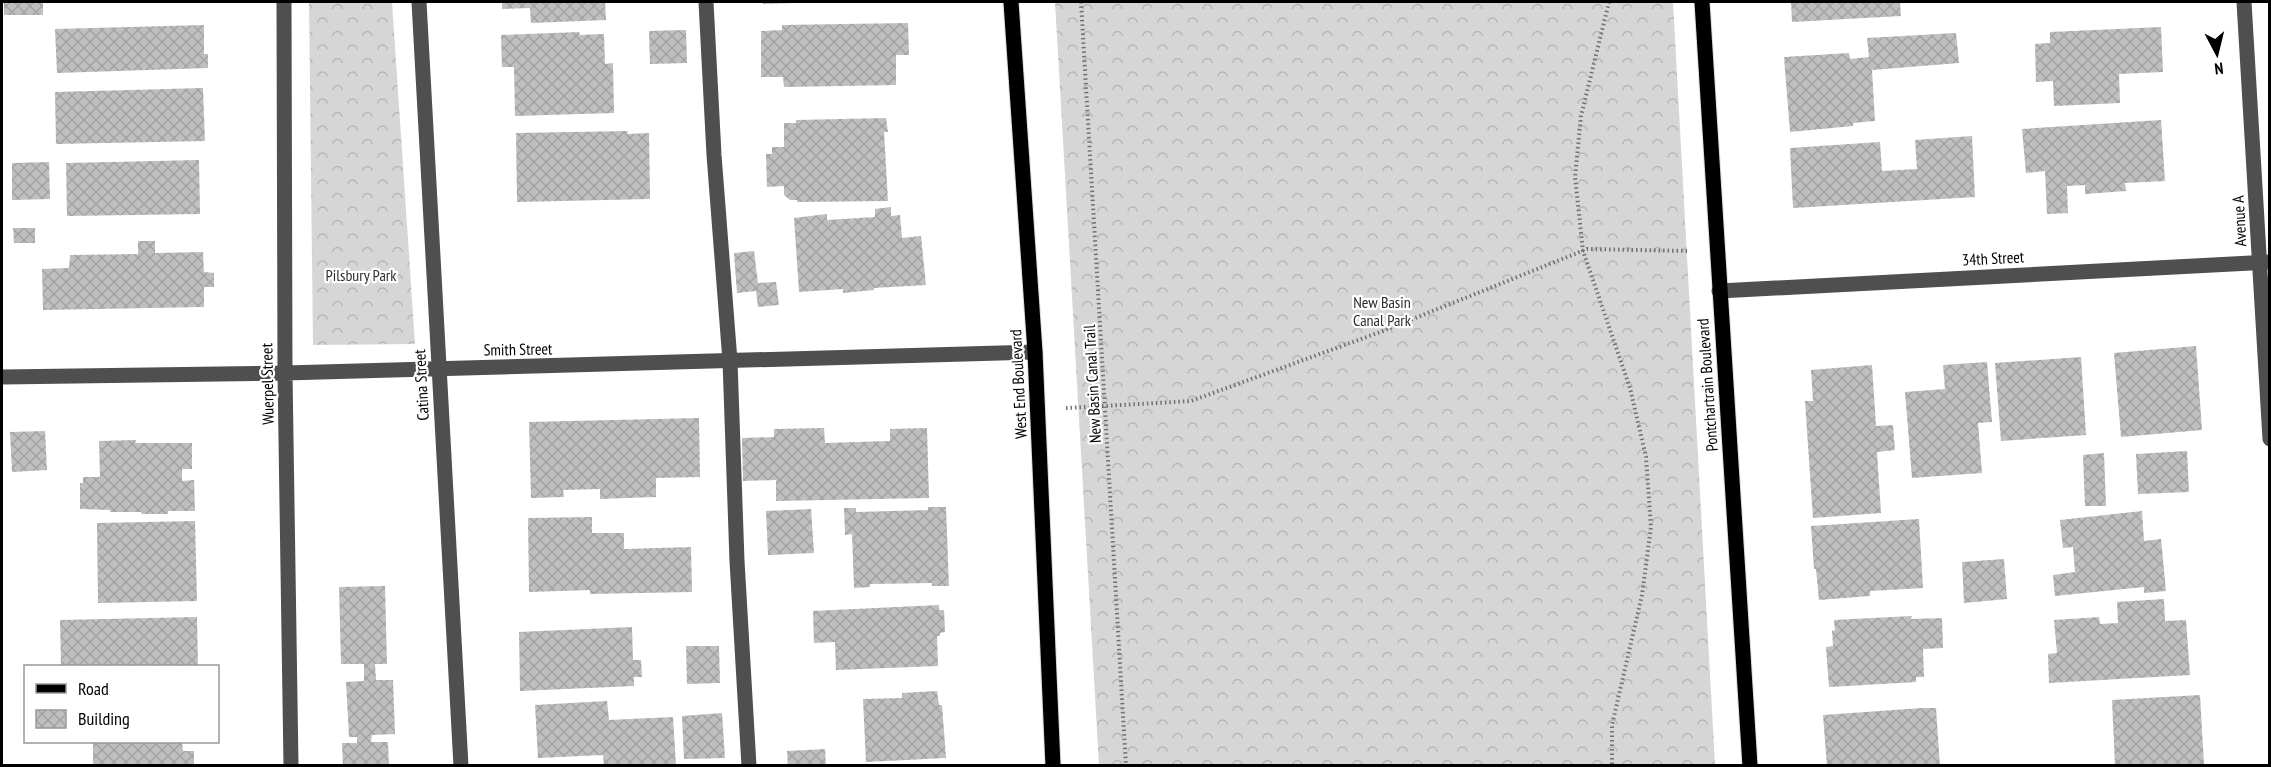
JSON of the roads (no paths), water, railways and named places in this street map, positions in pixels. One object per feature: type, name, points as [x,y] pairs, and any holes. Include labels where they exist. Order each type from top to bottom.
[{"type":"main road","name":"West End Boulevard","points":[[1011,2],[1035,352],[1053,765]]},
{"type":"main road","name":"Pontchartrain Boulevard","points":[[1702,2],[1750,765]]},
{"type":"street","name":"Wuerpel Street","points":[[284,2],[285,373],[291,765]]},
{"type":"street","name":"Catina Street","points":[[419,2],[461,765]]},
{"type":"street","points":[[706,2],[714,155],[730,361],[737,561],[748,765]]},
{"type":"street","name":"Avenue A","points":[[2244,2],[2264,262],[2270,439]]},
{"type":"street","name":"34th Street","points":[[1719,291],[2264,262]]},
{"type":"street","name":"Smith Street","points":[[2,377],[285,373],[1035,352]]},
{"type":"park label","name":"Pilsbury Park","points":[[361,275]]},
{"type":"park label","name":"New Basin Canal Park","points":[[1382,311]]}]
